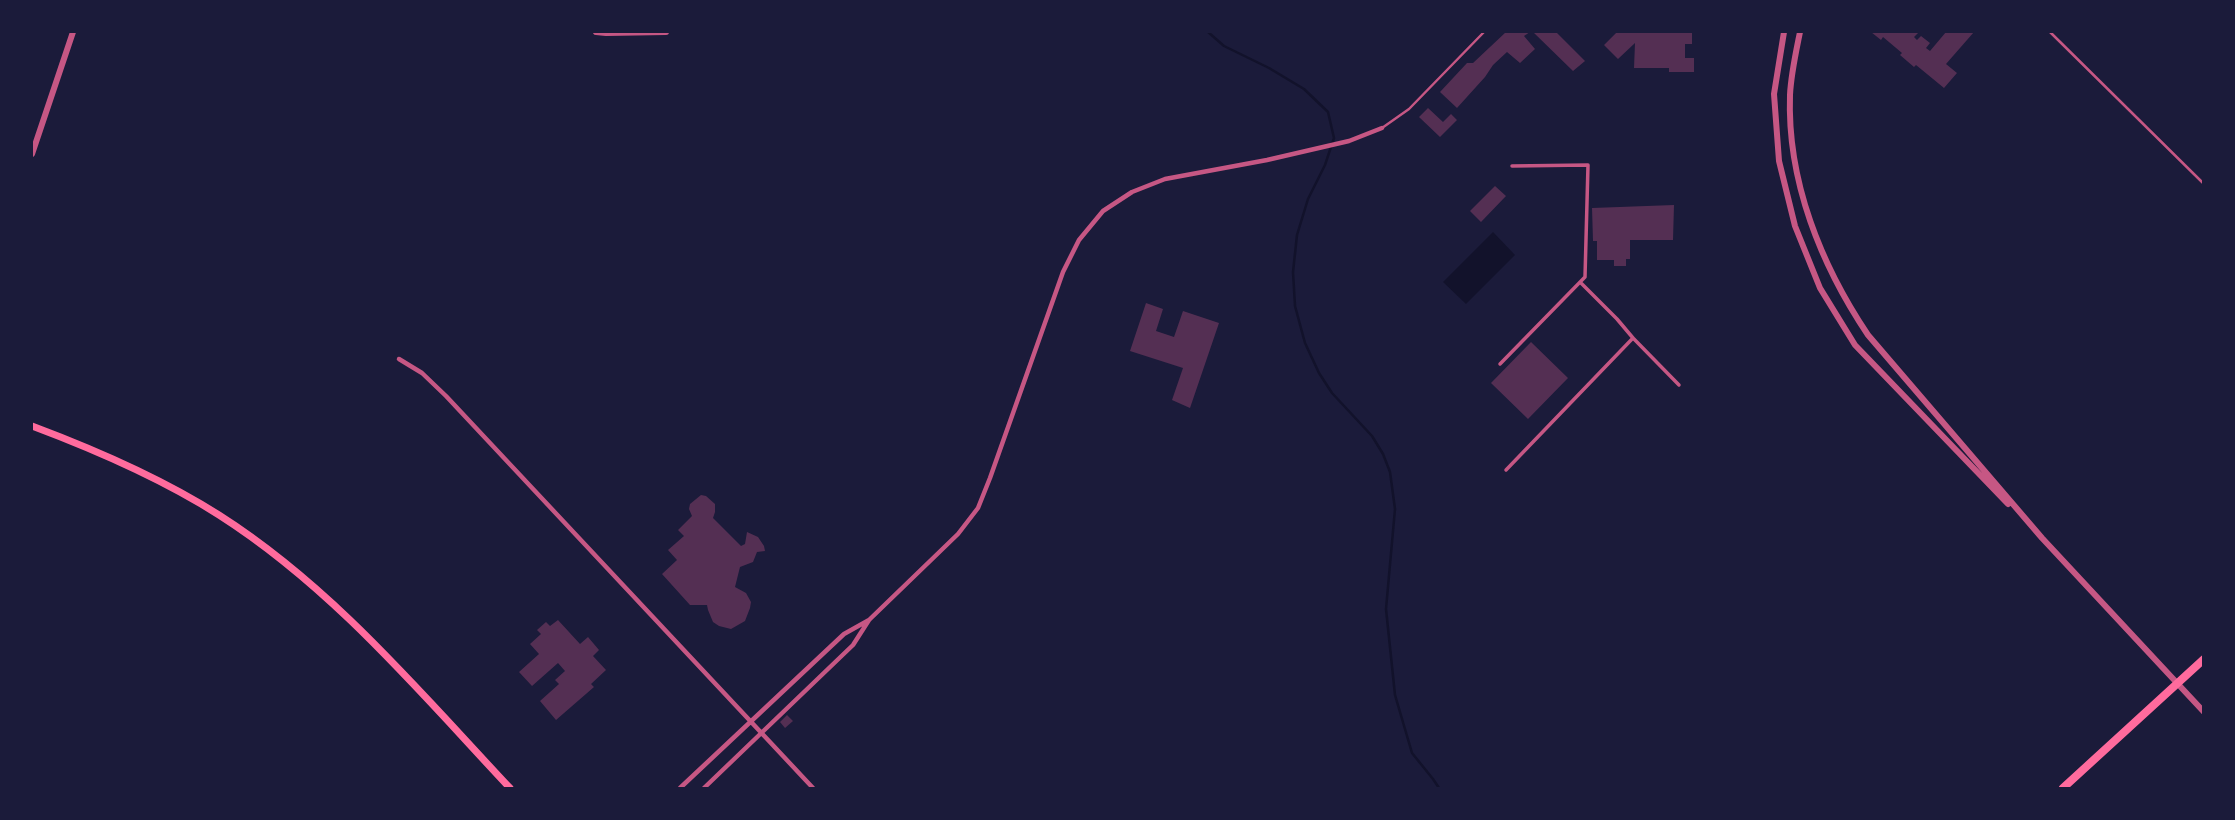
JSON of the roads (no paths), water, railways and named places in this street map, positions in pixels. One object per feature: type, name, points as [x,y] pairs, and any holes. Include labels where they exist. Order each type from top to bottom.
[{"type":"highway","points":[[2063,789],[2203,659]]},
{"type":"main road","points":[[32,426],[134,469],[177,491],[219,515],[289,566],[360,628],[510,789]]},
{"type":"street","points":[[32,155],[73,32]]},
{"type":"street","points":[[596,32],[666,32]]},
{"type":"street","points":[[1784,32],[1774,93],[1779,161],[1795,226],[1820,288],[1855,345],[2042,538]]},
{"type":"street","points":[[1800,32],[1790,94],[1795,159],[1810,221],[1834,280],[1868,335],[2042,538],[2203,712]]},
{"type":"street","points":[[680,789],[845,634],[869,620],[935,558],[978,508],[1063,272],[1079,240],[1099,215],[1132,192],[1165,179],[1349,141],[1382,128]]},
{"type":"street","points":[[1500,364],[1585,277],[1588,165],[1512,166]]},
{"type":"street","points":[[1580,282],[1679,385]]},
{"type":"street","points":[[1506,470],[1633,338]]},
{"type":"street","points":[[399,359],[422,373],[446,396],[813,789]]},
{"type":"street","points":[[704,789],[853,645],[869,620]]},
{"type":"lane","points":[[1382,128],[1409,108],[1483,32]]},
{"type":"lane","points":[[2050,32],[2203,184]]},
{"type":"waterway","points":[[1208,32],[1224,46],[1304,89],[1328,112],[1334,138],[1325,165],[1308,199],[1297,235],[1293,272],[1295,306],[1305,343],[1319,373],[1332,393],[1372,436],[1390,472],[1395,509],[1386,609],[1395,695],[1412,753],[1439,788]]}]
